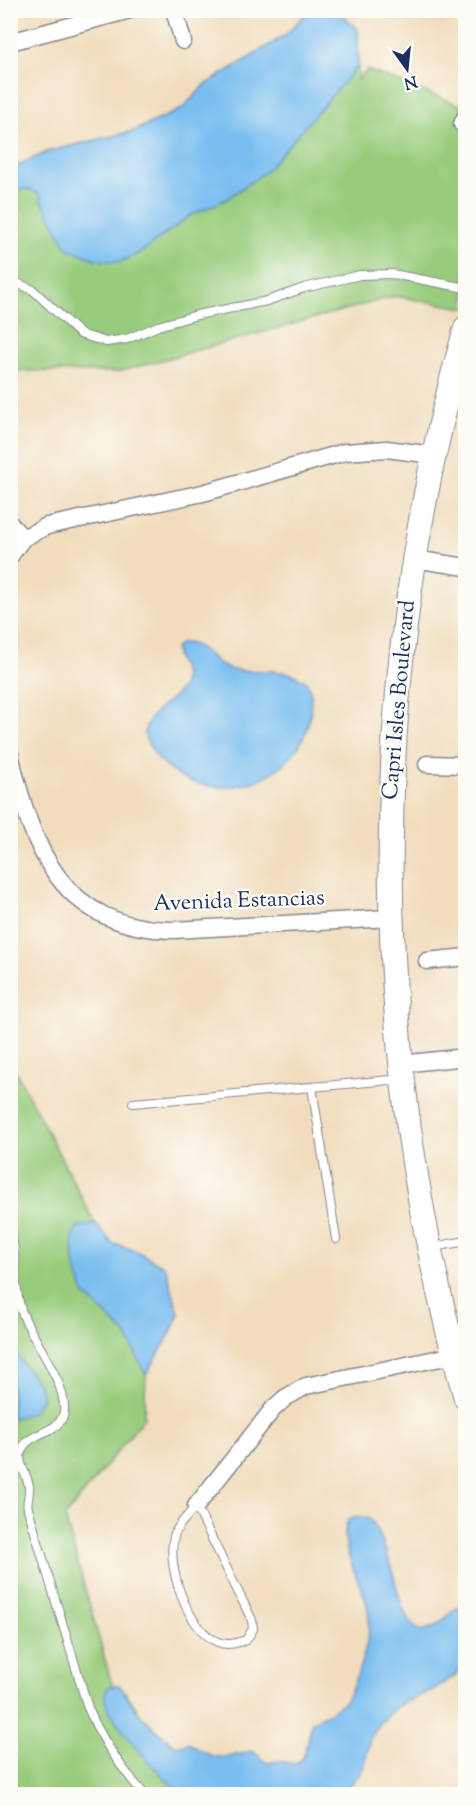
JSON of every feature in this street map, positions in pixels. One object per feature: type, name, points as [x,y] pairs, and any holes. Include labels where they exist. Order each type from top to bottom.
[{"type":"street","points":[[10,42],[130,10]]},
{"type":"street","points":[[174,10],[183,41]]},
{"type":"street","name":"Capri Isles Boulevard","points":[[465,328],[433,455],[414,559],[401,650],[394,724],[390,818],[394,994],[401,1071],[440,1301],[465,1398]]},
{"type":"street","points":[[10,556],[23,538],[47,526],[203,493],[345,452],[387,449],[433,455]]},
{"type":"street","points":[[10,524],[23,538]]},
{"type":"street","points":[[414,559],[465,567]]},
{"type":"street","name":"Avenida Estancias","points":[[10,754],[30,824],[38,846],[50,867],[67,889],[83,902],[99,913],[119,922],[142,928],[174,930],[391,918]]},
{"type":"street","points":[[427,764],[465,765]]},
{"type":"street","points":[[427,961],[465,957]]},
{"type":"street","points":[[401,1071],[465,1057]]},
{"type":"street","points":[[196,1506],[273,1409],[285,1398],[318,1382],[455,1356]]},
{"type":"lane","points":[[10,280],[33,290],[80,334],[106,342],[127,339],[197,315],[267,301],[304,288],[360,275],[392,273],[465,288]]},
{"type":"lane","points":[[133,1103],[312,1087],[401,1071]]},
{"type":"lane","points":[[312,1087],[336,1239]]},
{"type":"lane","points":[[10,1223],[16,1288],[21,1310],[59,1386],[64,1408],[62,1419],[58,1424],[29,1439],[21,1452],[21,1465],[29,1484],[28,1509],[88,1708],[112,1755],[144,1794]]},
{"type":"lane","points":[[430,1247],[465,1241]]},
{"type":"lane","points":[[196,1506],[252,1620],[253,1629],[246,1640],[231,1644],[219,1643],[207,1636],[197,1624],[177,1584],[171,1547],[175,1532],[196,1506]]},
{"type":"green space","points":[[308,11],[343,11],[347,20],[358,29],[358,80],[367,70],[465,107],[465,308],[395,296],[118,372],[11,371],[11,166],[50,151],[134,131],[182,109],[205,85],[286,35]]},
{"type":"green space","points":[[10,1060],[96,1225],[113,1244],[134,1250],[165,1267],[179,1314],[146,1375],[144,1418],[65,1517],[112,1685],[122,1689],[139,1713],[166,1738],[242,1794],[11,1794]]},
{"type":"water","points":[[308,11],[343,11],[347,20],[358,29],[358,66],[265,172],[225,200],[191,215],[140,253],[119,262],[97,260],[67,248],[38,193],[28,189],[11,191],[11,166],[50,151],[134,131],[182,109],[205,85],[286,35]]},
{"type":"water","points":[[182,643],[196,646],[226,668],[289,673],[305,681],[310,690],[311,707],[303,738],[286,761],[263,777],[237,786],[209,786],[182,778],[160,760],[144,734],[151,718],[173,698],[182,686],[183,671],[175,651],[176,646]]},
{"type":"water","points":[[96,1225],[113,1244],[134,1250],[165,1267],[179,1314],[146,1375],[126,1334],[84,1294],[74,1263],[73,1236],[78,1226]]},
{"type":"water","points":[[11,1335],[16,1354],[39,1385],[43,1397],[33,1412],[12,1419]]},
{"type":"water","points":[[357,1517],[367,1518],[379,1534],[405,1613],[420,1631],[436,1626],[456,1608],[465,1610],[465,1662],[455,1676],[431,1691],[403,1703],[382,1721],[370,1738],[365,1764],[360,1774],[342,1794],[181,1794],[144,1756],[114,1718],[106,1701],[107,1690],[119,1685],[139,1714],[175,1746],[189,1743],[206,1753],[219,1757],[252,1751],[267,1763],[279,1761],[295,1764],[303,1758],[312,1722],[337,1708],[348,1697],[364,1652],[369,1628],[368,1608],[345,1540],[348,1520]]}]
